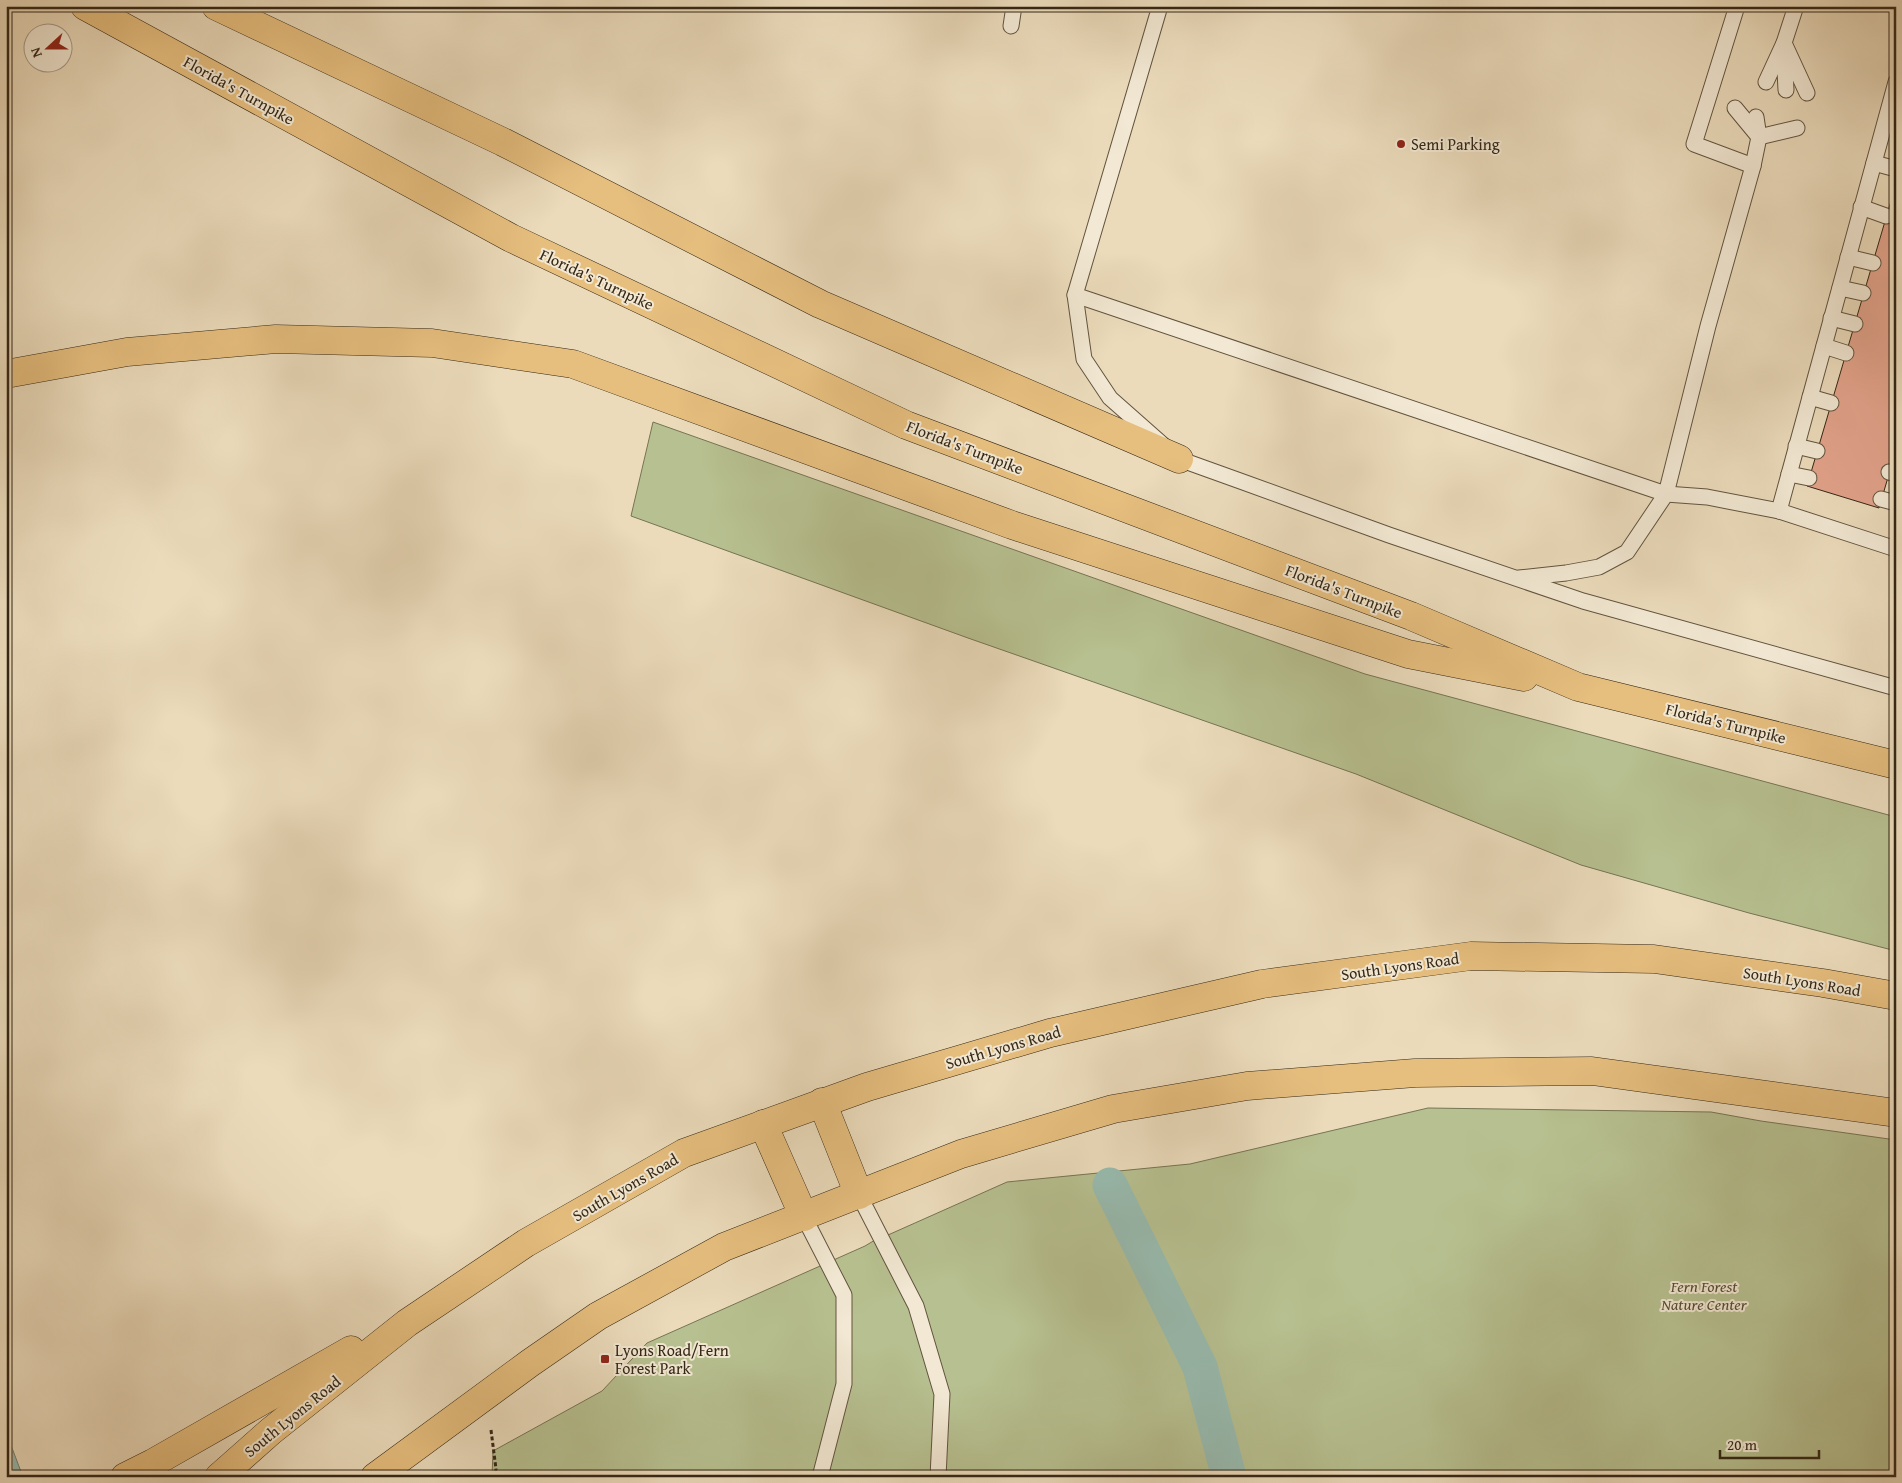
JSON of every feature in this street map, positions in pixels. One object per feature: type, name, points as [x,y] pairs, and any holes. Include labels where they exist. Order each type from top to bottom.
[{"type":"main road","name":"Florida's Turnpike","points":[[85,6],[510,238],[906,425],[1402,612],[1578,687],[1896,765]]},
{"type":"main road","points":[[216,6],[503,142],[820,304],[1179,458]]},
{"type":"main road","points":[[6,374],[127,352],[276,339],[432,344],[573,364],[1012,525],[1398,651],[1578,687]]},
{"type":"main road","name":"South Lyons Road","points":[[219,1477],[271,1431],[408,1323],[526,1243],[684,1153],[867,1087],[1050,1033],[1262,984],[1471,956],[1654,958],[1823,983],[1896,996]]},
{"type":"main road","points":[[375,1477],[598,1316],[724,1247],[961,1154],[1113,1109],[1247,1086],[1416,1073],[1592,1071],[1896,1113]]},
{"type":"main road","points":[[822,1102],[859,1195]]},
{"type":"main road","points":[[763,1124],[804,1217]]},
{"type":"main road","points":[[124,1477],[153,1464],[459,1288]]},
{"type":"lane","points":[[1011,26],[1014,6]]},
{"type":"lane","points":[[1160,6],[1075,295],[1084,359],[1110,398],[1179,458],[1512,578],[1583,601],[1896,688]]},
{"type":"lane","points":[[1737,6],[1694,144],[1752,166]]},
{"type":"lane","points":[[1766,82],[1784,43],[1796,6]]},
{"type":"lane","points":[[1784,43],[1786,90]]},
{"type":"lane","points":[[1784,43],[1807,93]]},
{"type":"lane","points":[[1779,511],[1861,207],[1874,163],[1889,130],[1896,82]]},
{"type":"lane","points":[[1735,108],[1759,137]]},
{"type":"lane","points":[[1512,578],[1566,573],[1600,567],[1606,564],[1627,552],[1666,494],[1708,326],[1759,137],[1756,117]]},
{"type":"lane","points":[[1759,137],[1776,124]]},
{"type":"lane","points":[[1759,137],[1796,128]]},
{"type":"lane","points":[[1874,163],[1896,169]]},
{"type":"lane","points":[[1861,207],[1886,216]]},
{"type":"lane","points":[[1848,256],[1873,263]]},
{"type":"lane","points":[[1840,288],[1863,293]]},
{"type":"lane","points":[[1075,295],[1666,494],[1707,497],[1779,511],[1896,549]]},
{"type":"lane","points":[[1831,318],[1855,324]]},
{"type":"lane","points":[[1824,346],[1846,353]]},
{"type":"lane","points":[[1810,397],[1831,403]]},
{"type":"lane","points":[[1796,446],[1817,451]]},
{"type":"lane","points":[[1789,474],[1810,478]]},
{"type":"lane","points":[[859,1195],[916,1306],[942,1394],[938,1477]]},
{"type":"lane","points":[[804,1217],[844,1295],[844,1384],[820,1477]]},
{"type":"path","points":[[487,1395],[496,1469],[495,1477]]},
{"type":"green space","points":[[653,422],[1365,674],[1896,817],[1896,951],[1749,913],[1581,865],[1356,774],[968,638],[631,516]]},
{"type":"green space","name":"Fern Forest Nature Center","points":[[1428,1108],[1711,1112],[1896,1140],[1896,1477],[492,1477],[493,1451],[602,1391],[647,1343],[865,1246],[880,1237],[1007,1182],[1190,1164]]},
{"type":"water","points":[[6,1432],[23,1477],[6,1477]]},
{"type":"building","points":[[1896,184],[1896,450],[1879,508],[1807,486]]},
{"type":"waterway","points":[[1110,1185],[1200,1367],[1229,1477]]},
{"type":"place","name":"Semi Parking","points":[[1401,144]]},
{"type":"place","name":"Lyons Road/Fern Forest Park","points":[[605,1359]]}]
